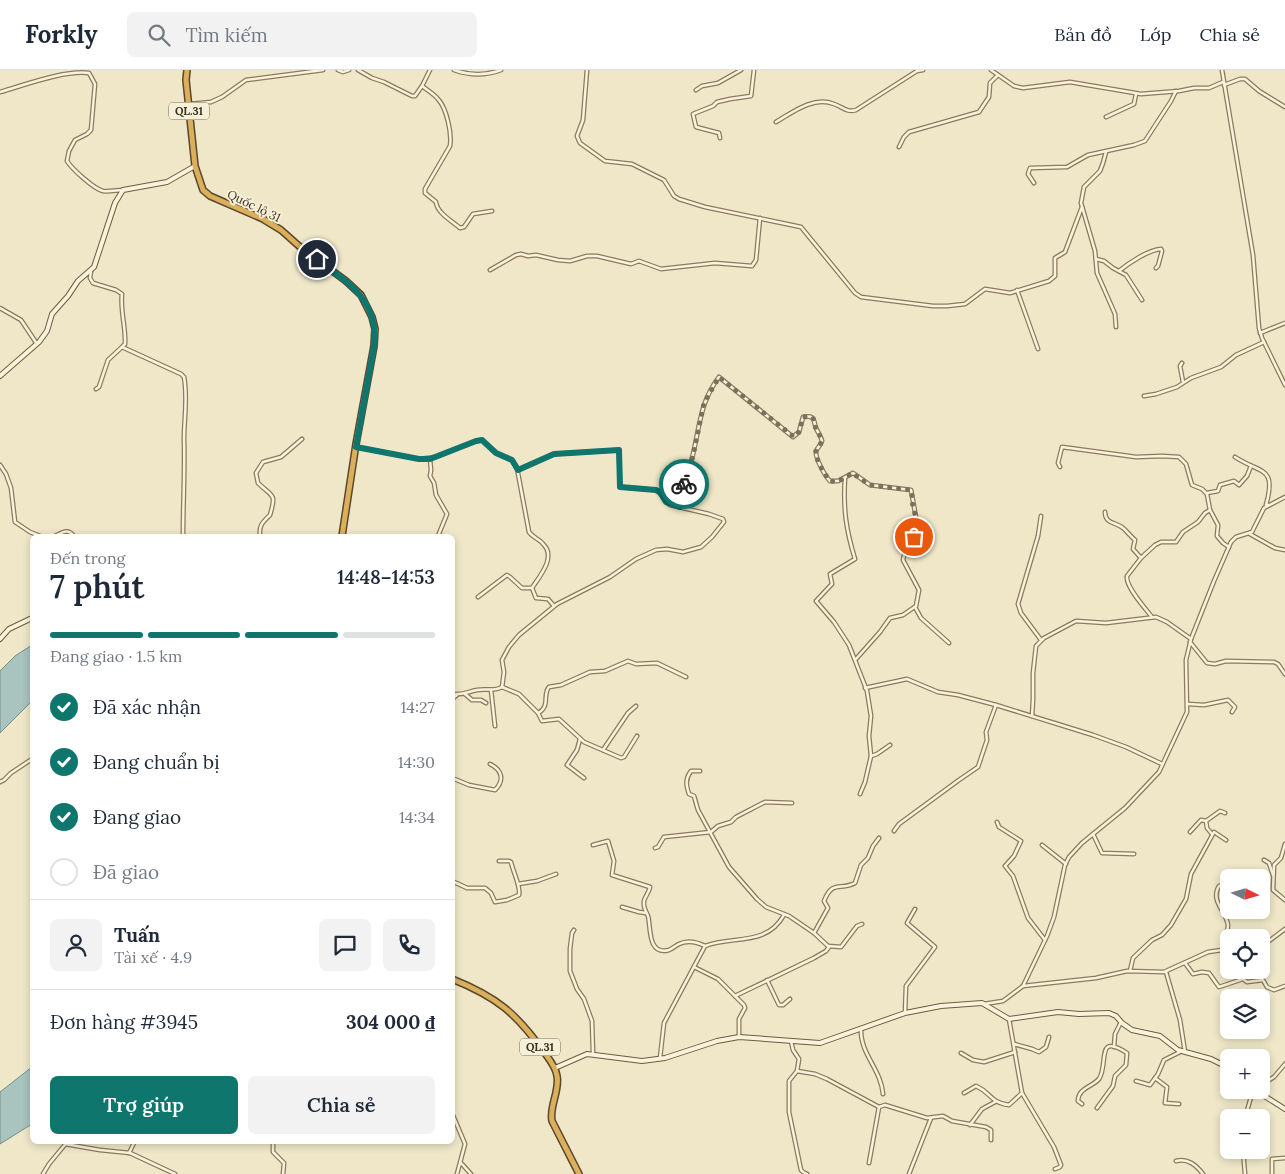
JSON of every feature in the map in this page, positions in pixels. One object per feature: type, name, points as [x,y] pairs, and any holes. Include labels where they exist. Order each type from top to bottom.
[{"type":"highway","name":"Quốc lộ 31","points":[[187,70],[186,80],[195,166],[201,186],[206,194],[263,219],[281,230],[346,281],[368,306],[375,329],[375,338],[342,534]]},
{"type":"highway","name":"QL.31","points":[[455,980],[502,1004],[528,1030],[555,1068],[558,1077],[552,1117],[579,1174]]},
{"type":"street","points":[[0,92],[56,73],[80,70],[92,76],[95,84],[90,130],[87,134],[75,140],[69,151],[67,161],[79,174],[98,189],[109,191],[123,190],[167,182],[195,166]]},
{"type":"street","points":[[270,70],[270,76]]},
{"type":"street","points":[[188,104],[210,102],[222,97],[246,80],[323,70]]},
{"type":"street","points":[[338,70],[343,72],[349,70]]},
{"type":"street","points":[[358,70],[412,96],[415,96],[422,86],[430,70]]},
{"type":"street","points":[[454,70],[477,75],[501,70]]},
{"type":"street","points":[[587,70],[583,120],[577,136],[580,143],[605,161],[632,164],[664,180],[674,196],[679,199],[801,227],[855,293],[864,298],[942,307],[965,304],[986,289],[1007,293],[1049,281],[1054,277],[1054,260],[1065,252],[1082,208]]},
{"type":"street","points":[[696,90],[702,86],[718,83],[741,70]]},
{"type":"street","points":[[720,138],[719,133],[696,127],[693,114],[724,100],[751,96],[754,70]]},
{"type":"street","points":[[776,122],[800,107],[818,102],[835,104],[850,111],[856,110],[910,76],[923,70]]},
{"type":"street","points":[[991,70],[1020,88],[1034,88],[1070,82],[1136,94],[1209,88],[1246,79],[1259,91],[1285,107]]},
{"type":"street","points":[[1222,70],[1254,256],[1260,333],[1285,385]]},
{"type":"street","points":[[899,147],[909,132],[958,119],[981,110],[989,97],[990,83],[998,75]]},
{"type":"street","points":[[422,86],[438,98],[441,103],[451,136],[450,146],[433,172],[424,189],[425,193],[436,202],[439,210],[460,228],[464,227],[473,214],[492,211]]},
{"type":"street","points":[[1034,183],[1028,174],[1030,168],[1067,167],[1088,155],[1134,146],[1145,140],[1176,92]]},
{"type":"street","points":[[1106,117],[1134,104],[1136,94]]},
{"type":"street","points":[[1106,152],[1100,171],[1083,189],[1081,200],[1096,259],[1097,273],[1115,314],[1116,327]]},
{"type":"street","points":[[0,376],[37,344],[47,331],[52,314],[78,281],[91,271],[97,262],[115,203],[123,190]]},
{"type":"street","points":[[490,270],[521,254],[528,256],[536,254],[570,261],[587,256],[596,256],[631,264],[639,261],[661,269],[715,262],[751,266],[756,260],[760,218]]},
{"type":"street","points":[[1119,272],[1129,263],[1152,250],[1161,249],[1156,268]]},
{"type":"street","points":[[1096,259],[1104,261],[1112,268],[1126,275],[1142,300]]},
{"type":"street","points":[[91,271],[90,278],[93,283],[116,290],[122,294],[121,306],[126,329],[125,344],[108,360],[99,388],[96,389]]},
{"type":"street","points":[[1017,290],[1038,349]]},
{"type":"street","points":[[0,308],[21,320],[37,344]]},
{"type":"street","points":[[1260,333],[1285,322]]},
{"type":"street","points":[[1144,396],[1176,387],[1183,382],[1221,367],[1234,357],[1264,342]]},
{"type":"street","points":[[122,348],[181,374],[185,380],[187,410],[184,438],[186,472],[184,534]]},
{"type":"street","points":[[1182,363],[1180,366],[1183,382]]},
{"type":"street","points":[[680,507],[683,487],[693,456],[704,403],[719,377],[794,437],[799,432],[803,417],[808,416],[814,419],[822,439],[821,445],[816,452],[823,472],[830,481],[838,481],[853,473],[870,485],[909,489],[912,492],[912,502],[918,528],[906,547],[903,560],[919,590],[915,607],[921,618],[949,644]]},
{"type":"street","points":[[260,534],[260,526],[263,520],[270,515],[273,498],[270,492],[258,483],[256,473],[263,462],[281,457],[302,439]]},
{"type":"street","points":[[356,447],[410,458],[430,459],[482,440],[496,453],[512,460],[518,470],[529,532],[545,546],[548,553],[547,565],[532,588]]},
{"type":"street","points":[[1060,466],[1058,463],[1062,446],[1136,457],[1178,457],[1186,464],[1192,485],[1207,493],[1210,510],[1218,525],[1217,536],[1229,547]]},
{"type":"street","points":[[502,687],[504,672],[502,660],[507,649],[520,635],[554,606],[610,577],[636,559],[656,550],[667,549],[683,552],[701,547],[724,524],[724,520],[721,518],[666,502],[660,492],[656,490],[620,487],[619,450],[554,454],[518,470]]},
{"type":"street","points":[[1235,457],[1267,474],[1271,488],[1266,505],[1269,505]]},
{"type":"street","points":[[430,459],[430,476],[434,483],[436,495],[447,514],[439,534]]},
{"type":"street","points":[[0,465],[6,474],[11,488],[15,522],[35,534]]},
{"type":"street","points":[[1207,493],[1218,492],[1220,485],[1228,481],[1234,481],[1239,485],[1247,476],[1251,466]]},
{"type":"street","points":[[844,478],[847,533],[855,559],[830,574],[832,584],[816,601],[843,636],[856,659],[865,688],[871,716],[869,736],[872,756],[860,794]]},
{"type":"street","points":[[555,1068],[584,1054],[642,1062],[660,1059],[717,1041],[739,1037],[820,1043],[905,1013],[941,1006],[984,1004],[1002,1001],[1023,986],[1054,917],[1066,864],[1073,851],[1125,808],[1157,776],[1185,718],[1188,704],[1186,660],[1190,640],[1229,547],[1236,537],[1250,534],[1262,511],[1285,497]]},
{"type":"street","points":[[1152,617],[1129,588],[1126,581],[1127,576],[1141,558],[1161,542],[1176,542],[1183,532],[1198,522],[1210,510]]},
{"type":"street","points":[[1105,512],[1105,516],[1109,521],[1121,527],[1135,540],[1133,549],[1141,558]]},
{"type":"street","points":[[1041,640],[1021,612],[1018,604],[1042,516]]},
{"type":"street","points":[[59,534],[66,531],[72,534]]},
{"type":"street","points":[[1250,534],[1275,548],[1285,550]]},
{"type":"street","points":[[478,597],[507,576],[510,576],[520,588],[532,588]]},
{"type":"street","points":[[532,588],[536,598],[548,600],[554,606]]},
{"type":"street","points":[[856,659],[890,618],[903,615],[915,607]]},
{"type":"street","points":[[1032,716],[1034,656],[1036,648],[1041,640],[1079,620],[1106,623],[1152,617],[1164,620],[1190,640],[1207,663],[1274,662],[1278,664],[1285,674]]},
{"type":"street","points":[[0,640],[9,630],[30,619]]},
{"type":"street","points":[[538,713],[543,710],[546,704],[546,692],[549,687],[561,685],[590,672],[605,671],[626,661],[636,664],[657,663],[686,677]]},
{"type":"street","points":[[865,688],[905,679],[938,692],[996,705],[1112,742],[1162,764]]},
{"type":"street","points":[[457,695],[478,690],[497,690],[502,687]]},
{"type":"street","points":[[502,687],[519,694],[538,713],[543,722],[556,719],[561,720],[580,739],[618,758],[623,758],[637,736]]},
{"type":"street","points":[[491,690],[495,726]]},
{"type":"street","points":[[465,694],[472,700],[486,702]]},
{"type":"street","points":[[1188,704],[1204,705],[1228,700],[1235,706],[1232,712]]},
{"type":"street","points":[[894,831],[899,824],[978,768],[987,740],[988,727],[996,705]]},
{"type":"street","points":[[603,750],[628,713],[636,706]]},
{"type":"street","points":[[580,739],[577,750],[567,765],[584,778]]},
{"type":"street","points":[[872,756],[890,745]]},
{"type":"street","points":[[0,782],[30,760]]},
{"type":"street","points":[[455,779],[494,790],[499,784],[500,771],[499,768],[490,764]]},
{"type":"street","points":[[700,771],[690,772],[687,777],[686,784],[689,794],[694,796],[698,810],[729,868],[756,899],[769,909],[784,915],[814,933],[828,946],[841,947],[857,926],[862,924]]},
{"type":"street","points":[[654,848],[664,837],[711,832],[718,826],[731,822],[736,817],[765,802],[792,803]]},
{"type":"street","points":[[1190,832],[1201,820],[1206,821],[1220,811],[1226,813]]},
{"type":"street","points":[[1206,821],[1207,828],[1212,834]]},
{"type":"street","points":[[997,822],[999,827],[1020,840],[1017,850],[1005,866],[1013,876],[1028,918],[1045,940]]},
{"type":"street","points":[[1212,834],[1215,832],[1226,840]]},
{"type":"street","points":[[1093,834],[1102,853],[1134,854]]},
{"type":"street","points":[[1130,971],[1133,958],[1152,940],[1162,935],[1171,925],[1186,899],[1191,874],[1212,834]]},
{"type":"street","points":[[814,933],[828,908],[824,901],[828,893],[833,887],[855,884],[861,865],[868,858],[879,838]]},
{"type":"street","points":[[593,845],[608,841],[614,860],[612,875],[649,886],[644,907],[648,917],[649,934],[659,949],[670,950],[678,944],[686,942],[705,946],[724,940],[746,940],[759,936],[777,923],[784,915]]},
{"type":"street","points":[[1285,844],[1281,859],[1274,864],[1274,891],[1285,900]]},
{"type":"street","points":[[1042,845],[1066,864]]},
{"type":"street","points":[[1264,860],[1269,863],[1274,876]]},
{"type":"street","points":[[455,882],[467,888],[485,888],[493,895],[494,902],[520,895],[511,861],[499,861]]},
{"type":"street","points":[[518,884],[536,881],[556,874]]},
{"type":"street","points":[[1220,886],[1216,891],[1217,903],[1220,908]]},
{"type":"street","points":[[622,907],[646,912]]},
{"type":"street","points":[[905,1013],[906,986],[935,947],[908,924],[907,922],[915,908]]},
{"type":"street","points":[[1270,940],[1285,929]]},
{"type":"street","points":[[574,930],[570,949],[570,971],[577,989],[584,999],[592,1021],[593,1054]]},
{"type":"street","points":[[660,1059],[664,1023],[705,946]]},
{"type":"street","points":[[736,996],[826,951],[828,946]]},
{"type":"street","points":[[1023,986],[1096,978],[1130,971],[1146,973],[1166,972],[1208,952],[1220,950]]},
{"type":"street","points":[[1185,963],[1193,974],[1209,973],[1219,987],[1243,979],[1247,982],[1263,980],[1267,987],[1274,990],[1285,986]]},
{"type":"street","points":[[694,967],[718,979],[745,1007],[738,1019],[739,1037]]},
{"type":"street","points":[[1166,972],[1180,1020],[1184,1052]]},
{"type":"street","points":[[767,980],[779,1005],[783,1005],[790,999]]},
{"type":"street","points":[[984,1004],[1009,1019],[1033,1017],[1055,1012],[1079,1014],[1105,1012],[1116,1016],[1121,1022],[1136,1032],[1160,1036],[1178,1050],[1220,1064]]},
{"type":"street","points":[[1009,1019],[1022,1093],[1054,1147],[1061,1164],[1060,1167],[1055,1169]]},
{"type":"street","points":[[1114,1047],[1115,1034],[1121,1022]]},
{"type":"street","points":[[861,1028],[861,1042],[875,1066],[881,1081],[883,1094]]},
{"type":"street","points":[[1014,1044],[1039,1052],[1046,1047],[1049,1037]]},
{"type":"street","points":[[791,1042],[793,1050],[799,1058],[797,1071],[789,1081],[788,1109],[801,1170],[808,1174]]},
{"type":"street","points":[[1082,1104],[1078,1100],[1078,1096],[1084,1088],[1098,1079],[1103,1070],[1104,1050],[1109,1046],[1114,1047],[1127,1053],[1126,1065],[1115,1076],[1113,1086],[1097,1108]]},
{"type":"street","points":[[961,1053],[974,1060],[984,1062],[1015,1052]]},
{"type":"street","points":[[1136,1081],[1150,1085],[1166,1058],[1184,1052]]},
{"type":"street","points":[[1270,1079],[1285,1064]]},
{"type":"street","points":[[797,1071],[827,1079],[879,1107],[887,1106],[931,1118],[943,1116],[970,1125],[990,1128],[992,1140]]},
{"type":"street","points":[[1155,1078],[1167,1087],[1165,1103],[1178,1104]]},
{"type":"street","points":[[964,1093],[976,1086],[981,1088],[995,1102],[1010,1105],[1022,1093]]},
{"type":"street","points":[[1269,1099],[1285,1109]]},
{"type":"street","points":[[970,1125],[982,1109],[995,1102]]},
{"type":"street","points":[[869,1164],[879,1107]]},
{"type":"street","points":[[909,1174],[931,1118]]},
{"type":"street","points":[[455,1120],[465,1144],[457,1174]]},
{"type":"street","points":[[43,1174],[65,1144]]},
{"type":"street","points":[[71,1144],[129,1153],[175,1174]]},
{"type":"street","points":[[129,1153],[134,1144]]},
{"type":"street","points":[[273,1144],[273,1152],[284,1163],[283,1174]]},
{"type":"street","points":[[1272,1174],[1272,1159],[1285,1158]]},
{"type":"street","points":[[1244,1159],[1245,1174]]},
{"type":"street","points":[[1176,1161],[1188,1161],[1195,1165],[1203,1174]]},
{"type":"street","points":[[460,1163],[471,1174]]},
{"type":"water","points":[[30,646],[30,703],[0,733],[0,671],[15,656]]},
{"type":"water","points":[[30,1069],[30,1125],[0,1144],[0,1092]]},
{"type":"way so far","points":[[684,484],[693,456],[695,438],[704,403],[712,386],[721,377],[794,437],[799,432],[803,417],[808,416],[816,420],[816,428],[822,440],[821,445],[816,450],[816,455],[823,472],[830,481],[838,481],[852,473],[870,485],[911,490],[918,526],[914,537]]},
{"type":"route","points":[[317,259],[346,281],[361,296],[368,306],[375,329],[374,346],[356,447],[406,457],[430,459],[482,440],[496,453],[512,460],[518,470],[554,454],[619,450],[620,487],[656,490],[660,492],[666,502],[674,507],[680,507],[684,484]]}]
